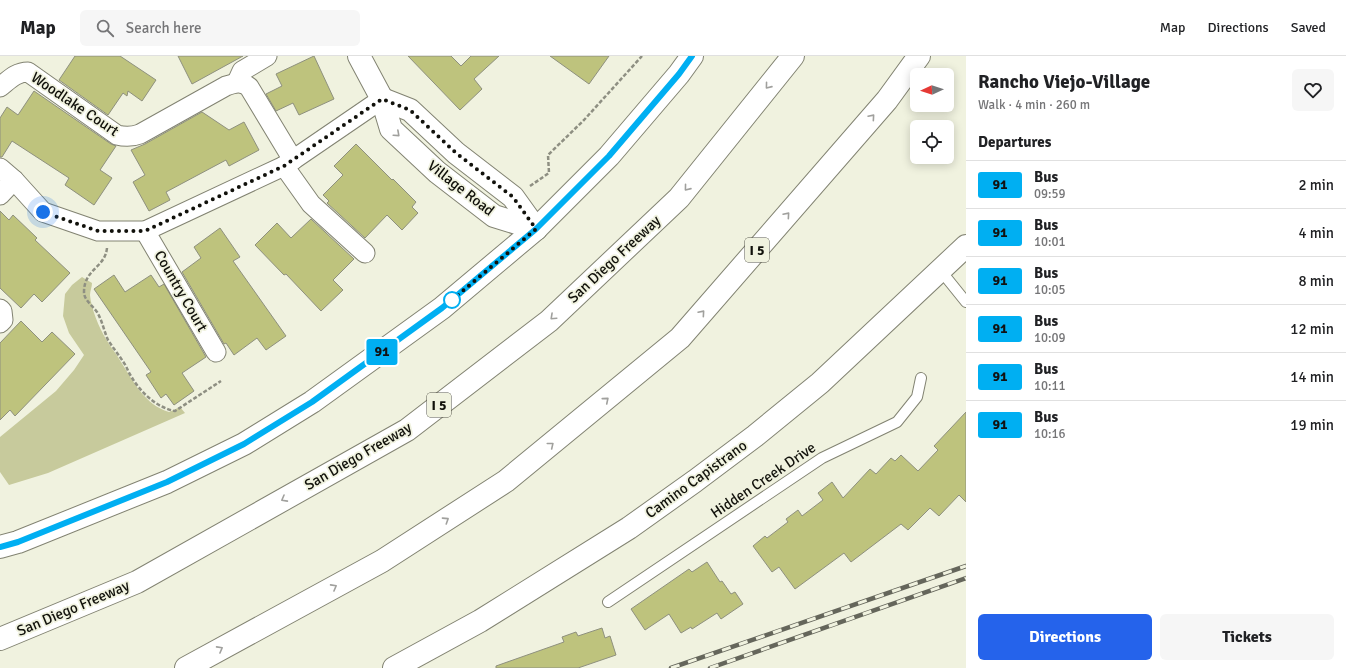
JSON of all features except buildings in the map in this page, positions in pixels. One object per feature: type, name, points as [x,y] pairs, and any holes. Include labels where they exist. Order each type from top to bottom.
[{"type":"main road","name":"Village Road","points":[[359,56],[382,99],[391,129],[437,172],[494,216],[536,229]]},
{"type":"main road","points":[[0,547],[18,542],[167,482],[244,444],[312,402],[442,308],[536,229],[609,156],[679,74],[692,56]]},
{"type":"main road","name":"San Diego Freeway","points":[[0,639],[137,582],[406,430],[549,321],[679,198],[793,56]]},
{"type":"main road","name":"I 5","points":[[186,668],[382,561],[506,481],[680,338],[887,100],[919,56]]},
{"type":"main road","name":"Village Road","points":[[382,99],[410,110],[456,153],[513,197],[536,229]]},
{"type":"main road","name":"Camino Capistrano","points":[[394,668],[480,621],[629,528],[696,481],[755,436],[820,382],[966,246]]},
{"type":"street","name":"Woodlake Court","points":[[0,87],[13,76],[21,72],[28,72],[117,135],[125,137],[140,134],[226,86],[237,82],[242,72],[267,56]]},
{"type":"street","points":[[237,82],[244,83],[249,87],[311,204],[365,253]]},
{"type":"street","points":[[0,168],[14,180],[43,212],[98,231],[145,231],[288,163],[382,99]]},
{"type":"street","points":[[0,195],[14,180]]},
{"type":"street","name":"Country Court","points":[[145,231],[216,352]]},
{"type":"street","points":[[0,309],[2,311],[3,320],[0,323]]},
{"type":"lane","points":[[941,270],[966,302]]},
{"type":"lane","name":"Hidden Creek Drive","points":[[608,602],[822,458],[897,422],[917,397],[921,378]]},
{"type":"path","points":[[513,197],[549,173],[548,155],[584,120],[642,56]]},
{"type":"path","points":[[109,231],[106,255],[87,275],[84,285],[84,294],[87,301],[97,312],[108,339],[124,363],[131,378],[161,407],[175,411],[222,381]]},
{"type":"green space","points":[[82,277],[92,283],[90,294],[94,312],[109,345],[118,356],[140,392],[161,409],[169,412],[180,407],[185,413],[48,473],[9,485],[0,472],[0,437],[56,391],[74,370],[84,355],[69,333],[63,316],[65,294],[72,285]]},
{"type":"railway","points":[[671,668],[966,566]]},
{"type":"railway","points":[[710,668],[966,578]]},
{"type":"bus line","name":"91","points":[[0,547],[18,542],[167,482],[244,444],[312,402],[442,308],[536,229],[609,156],[679,74],[692,56]]},
{"type":"route","points":[[43,212],[98,231],[145,231],[284,166],[382,99],[410,110],[456,153],[513,197],[536,229],[452,300]]}]
